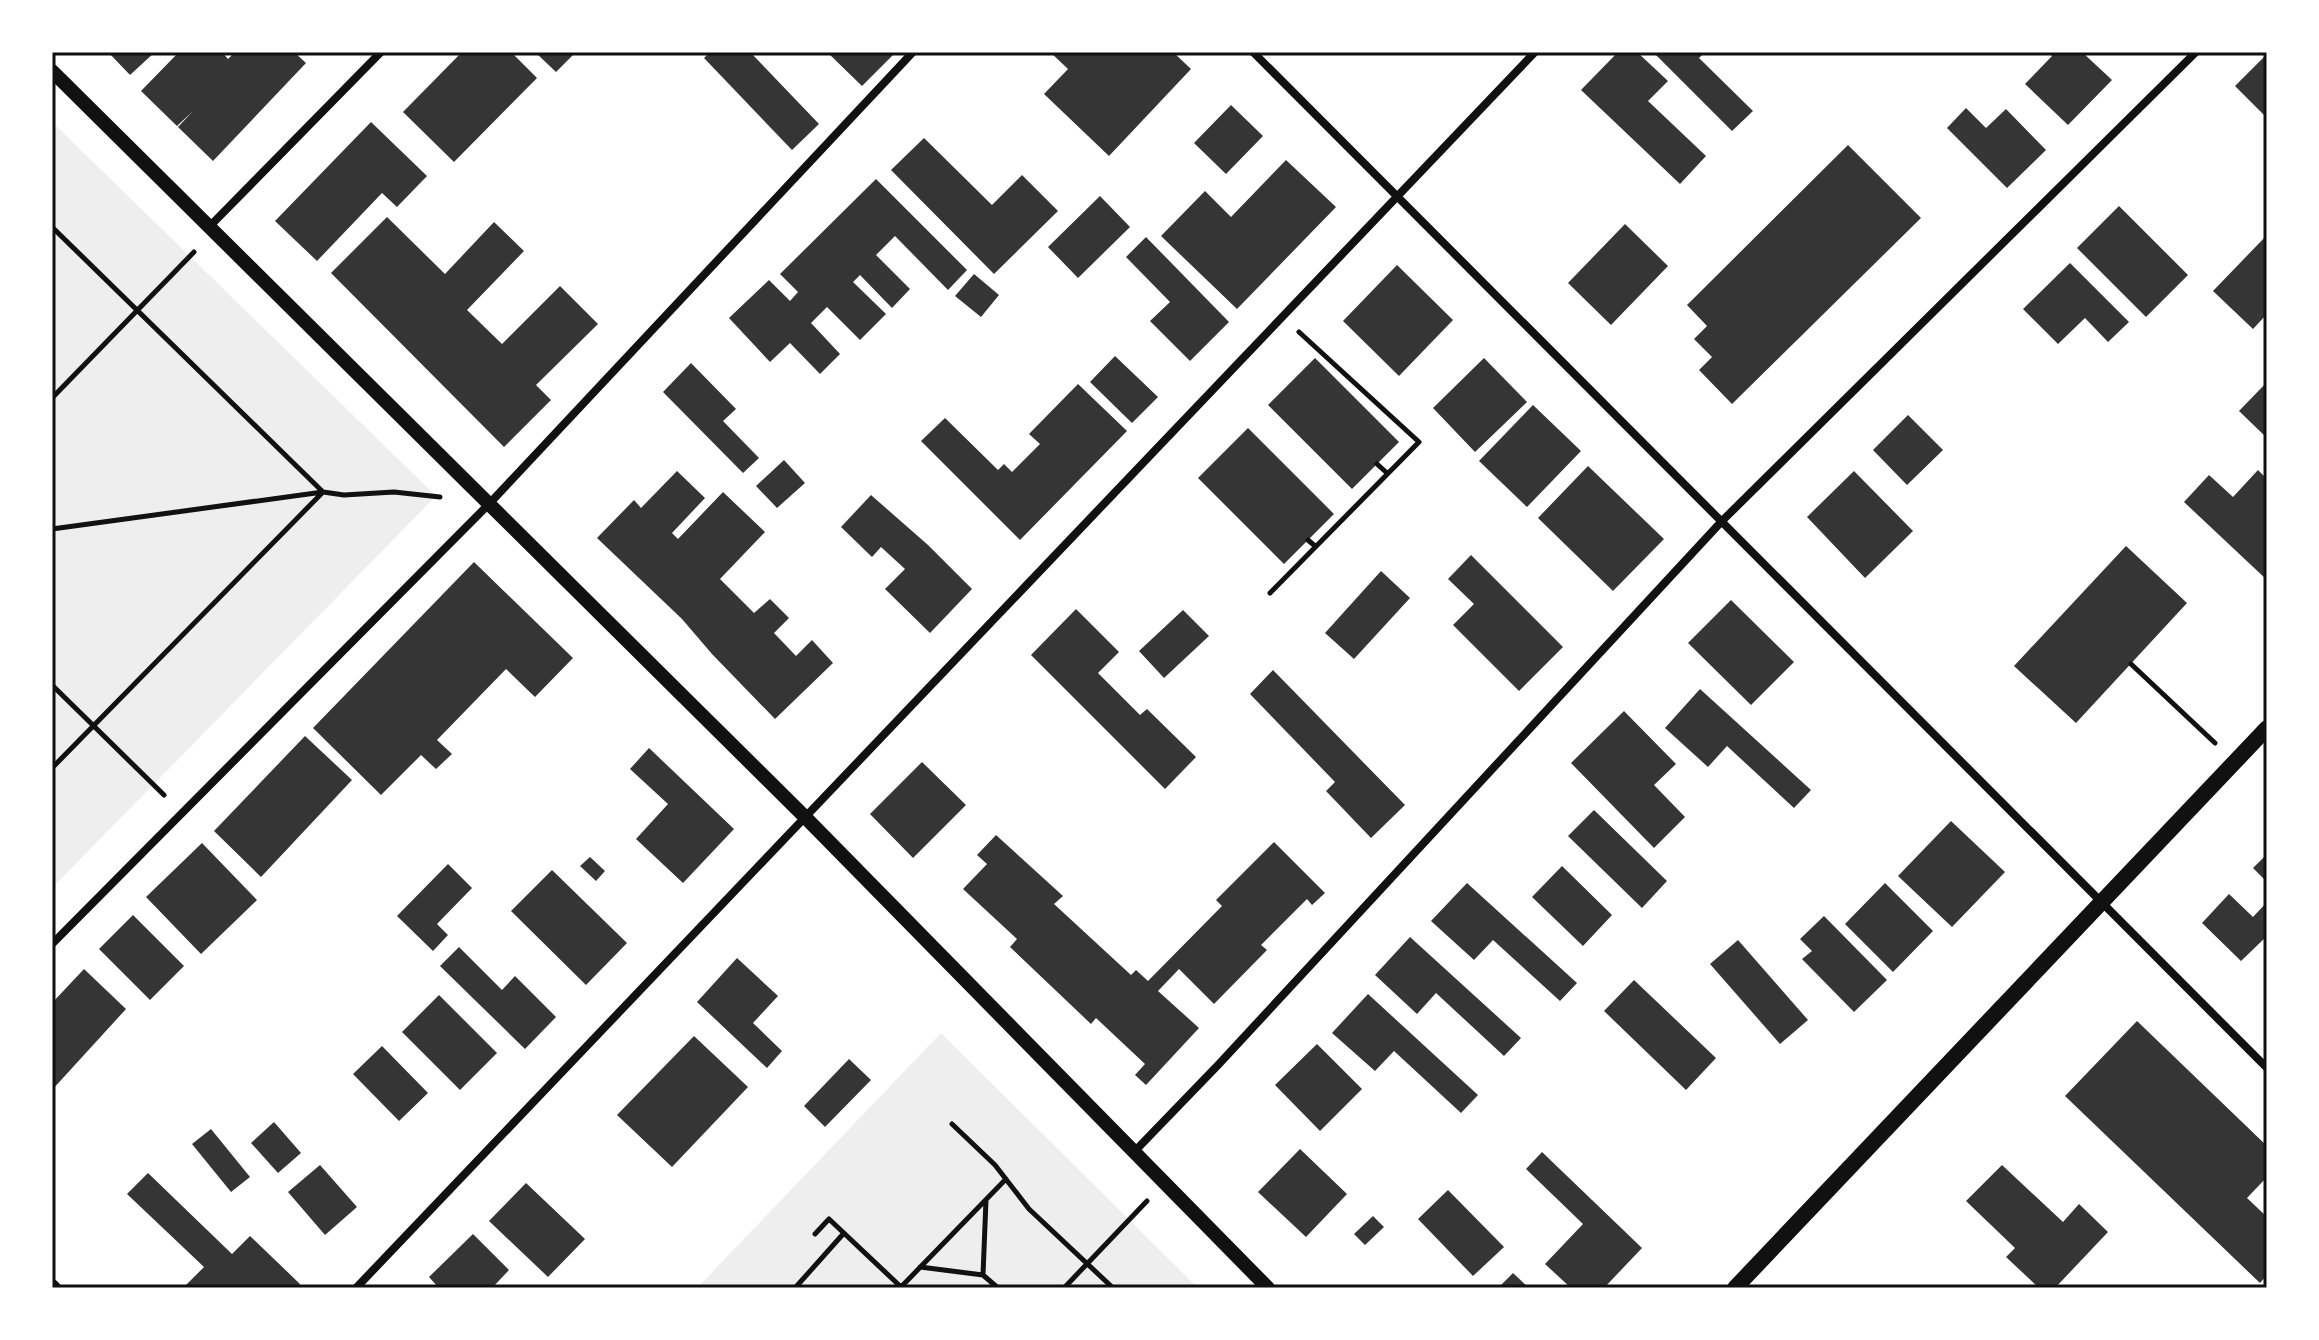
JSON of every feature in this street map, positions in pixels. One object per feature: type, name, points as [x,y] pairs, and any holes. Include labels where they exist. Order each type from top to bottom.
[{"type":"main road","points":[[1735,1288],[2267,728]]},
{"type":"street","points":[[209,227],[381,52]]},
{"type":"street","points":[[52,944],[489,504],[913,52]]},
{"type":"street","points":[[1253,52],[2267,1068]]},
{"type":"street","points":[[356,1288],[1535,52]]},
{"type":"street","points":[[1134,1152],[1722,521],[2196,52]]},
{"type":"street","points":[[52,71],[805,817],[1268,1288]]},
{"type":"path","points":[[52,227],[323,492]]},
{"type":"path","points":[[52,398],[193,255]]},
{"type":"path","points":[[1270,593],[1419,442],[1283,317]]},
{"type":"path","points":[[1377,464],[1387,473]]},
{"type":"path","points":[[52,768],[323,492]]},
{"type":"path","points":[[52,529],[323,492],[344,495],[394,492]]},
{"type":"path","points":[[1308,540],[1315,546]]},
{"type":"path","points":[[2131,664],[2235,761]]},
{"type":"path","points":[[52,685],[182,812]]},
{"type":"path","points":[[952,1124],[995,1165],[1029,1209],[1113,1288]]},
{"type":"path","points":[[815,1234],[829,1219],[901,1287],[1006,1179]]},
{"type":"path","points":[[1064,1288],[1164,1183]]},
{"type":"path","points":[[983,1275],[986,1199]]},
{"type":"path","points":[[797,1287],[844,1233]]},
{"type":"path","points":[[920,1267],[983,1275],[998,1288]]},
{"type":"shaded area","points":[[52,122],[436,496],[52,888]]},
{"type":"shaded area","points":[[941,1033],[1198,1288],[697,1288]]},
{"type":"building","points":[[108,52],[155,52],[130,75]]},
{"type":"building","points":[[179,52],[222,52],[228,59],[235,52],[294,52],[306,63],[213,161],[178,127],[193,111],[177,126],[141,91]]},
{"type":"building","points":[[462,52],[511,52],[537,78],[454,162],[403,112]]},
{"type":"building","points":[[535,52],[576,52],[556,72]]},
{"type":"building","points":[[710,52],[750,52],[819,124],[792,150],[704,58]]},
{"type":"building","points":[[827,52],[896,52],[862,86]]},
{"type":"building","points":[[1050,52],[1173,52],[1191,69],[1109,156],[1044,94],[1068,69]]},
{"type":"building","points":[[1618,52],[1637,52],[1668,81],[1648,101],[1706,156],[1680,184],[1581,90]]},
{"type":"building","points":[[1653,52],[1705,52],[1699,58],[1753,111],[1732,131]]},
{"type":"building","points":[[2048,52],[2082,52],[2112,80],[2068,125],[2025,84],[2052,56]]},
{"type":"building","points":[[2267,54],[2267,118],[2235,86]]},
{"type":"building","points":[[1231,105],[1263,136],[1226,174],[1194,143]]},
{"type":"building","points":[[1966,108],[1986,128],[2006,109],[2046,150],[2007,188],[1947,128]]},
{"type":"building","points":[[371,122],[427,176],[397,207],[382,193],[317,261],[275,221]]},
{"type":"building","points":[[924,138],[992,205],[1022,175],[1058,211],[994,274],[891,170]]},
{"type":"building","points":[[1848,145],[1921,218],[1732,404],[1699,370],[1712,357],[1694,339],[1707,326],[1687,305]]},
{"type":"building","points":[[1286,160],[1336,207],[1237,309],[1161,236],[1205,191],[1231,217]]},
{"type":"building","points":[[876,179],[967,270],[948,290],[895,236],[876,255],[910,289],[892,308],[860,275],[853,282],[886,314],[860,340],[827,307],[811,323],[840,354],[820,374],[790,343],[770,362],[729,318],[769,280],[790,301],[798,292],[780,274]]},
{"type":"building","points":[[1100,196],[1130,227],[1078,278],[1048,247]]},
{"type":"building","points":[[2119,206],[2188,275],[2146,317],[2077,248]]},
{"type":"building","points":[[387,217],[445,274],[494,222],[524,251],[467,310],[502,344],[560,286],[598,324],[536,385],[551,400],[504,447],[331,273]]},
{"type":"building","points":[[1625,224],[1668,266],[1611,325],[1568,283]]},
{"type":"building","points":[[2267,235],[2267,314],[2253,329],[2213,291]]},
{"type":"building","points":[[1146,237],[1229,322],[1190,361],[1150,321],[1170,302],[1126,257]]},
{"type":"building","points":[[2070,263],[2129,322],[2108,342],[2085,318],[2058,344],[2023,309]]},
{"type":"building","points":[[1397,265],[1453,320],[1399,376],[1343,321]]},
{"type":"building","points":[[974,274],[999,295],[981,317],[955,296]]},
{"type":"building","points":[[1115,356],[1158,397],[1132,423],[1090,382]]},
{"type":"building","points":[[1315,358],[1399,442],[1352,489],[1268,405]]},
{"type":"building","points":[[1484,358],[1527,402],[1475,452],[1433,408]]},
{"type":"building","points":[[691,363],[736,409],[723,421],[759,458],[743,473],[663,392]]},
{"type":"building","points":[[2267,382],[2267,438],[2239,411]]},
{"type":"building","points":[[1078,384],[1127,431],[1020,540],[921,441],[945,418],[998,470],[1004,464],[1012,472],[1040,444],[1029,434]]},
{"type":"building","points":[[1533,405],[1581,451],[1527,507],[1479,461]]},
{"type":"building","points":[[1908,415],[1943,450],[1907,485],[1873,450]]},
{"type":"building","points":[[1248,428],[1334,514],[1284,564],[1198,478]]},
{"type":"building","points":[[784,460],[805,483],[777,508],[756,486]]},
{"type":"building","points":[[1588,466],[1664,539],[1613,591],[1538,518]]},
{"type":"building","points":[[2258,470],[2267,479],[2267,580],[2184,502],[2209,475],[2233,497]]},
{"type":"building","points":[[677,471],[705,498],[672,533],[678,539],[723,492],[765,532],[720,579],[754,613],[770,599],[789,618],[774,633],[796,656],[812,640],[833,663],[775,719],[682,619],[597,538],[634,500],[641,508]]},
{"type":"building","points":[[1854,471],[1913,531],[1865,578],[1807,517]]},
{"type":"building","points":[[871,495],[972,589],[930,633],[885,589],[905,569],[881,547],[872,557],[841,527]]},
{"type":"building","points":[[2126,546],[2187,603],[2076,723],[2014,666]]},
{"type":"building","points":[[1471,555],[1563,647],[1519,691],[1453,625],[1474,604],[1448,579]]},
{"type":"building","points":[[474,562],[573,658],[535,697],[506,669],[437,740],[452,754],[436,769],[421,755],[381,795],[313,728]]},
{"type":"building","points":[[1381,571],[1410,598],[1354,659],[1325,633]]},
{"type":"building","points":[[1731,600],[1794,662],[1751,705],[1688,643]]},
{"type":"building","points":[[1076,609],[1119,652],[1098,673],[1140,715],[1147,709],[1196,757],[1165,789],[1031,655]]},
{"type":"building","points":[[1183,610],[1209,636],[1164,678],[1139,651]]},
{"type":"building","points":[[1273,670],[1405,805],[1371,838],[1326,791],[1335,782],[1250,694]]},
{"type":"building","points":[[1700,689],[1811,790],[1794,808],[1727,746],[1708,767],[1665,728]]},
{"type":"building","points":[[1624,711],[1676,764],[1654,785],[1685,817],[1654,848],[1571,763]]},
{"type":"building","points":[[305,736],[352,780],[261,877],[214,831]]},
{"type":"building","points":[[649,748],[734,829],[683,883],[636,839],[668,804],[630,769]]},
{"type":"building","points":[[922,762],[966,805],[913,858],[870,814]]},
{"type":"building","points":[[1594,810],[1667,881],[1642,908],[1568,836]]},
{"type":"building","points":[[1951,821],[2005,872],[1952,927],[1898,876]]},
{"type":"building","points":[[996,835],[1063,896],[1054,904],[1131,975],[1136,970],[1148,981],[1222,906],[1216,900],[1274,842],[1325,893],[1312,905],[1307,899],[1261,945],[1267,950],[1214,1004],[1179,969],[1158,991],[1199,1028],[1146,1085],[1135,1075],[1145,1064],[1096,1018],[1091,1024],[1010,947],[1017,939],[963,889],[987,864],[977,855]]},
{"type":"building","points":[[202,843],[257,900],[201,954],[146,897]]},
{"type":"building","points":[[2267,854],[2267,882],[2253,868]]},
{"type":"building","points":[[590,857],[605,871],[596,881],[580,866]]},
{"type":"building","points":[[448,864],[472,888],[437,924],[448,935],[433,951],[397,916]]},
{"type":"building","points":[[1562,866],[1612,915],[1583,946],[1532,897]]},
{"type":"building","points":[[552,870],[627,943],[586,985],[511,911]]},
{"type":"building","points":[[1467,883],[1577,983],[1560,1001],[1493,940],[1474,960],[1431,921]]},
{"type":"building","points":[[1885,883],[1933,931],[1893,972],[1845,924]]},
{"type":"building","points":[[2229,894],[2253,917],[2267,902],[2267,936],[2241,961],[2202,923]]},
{"type":"building","points":[[133,915],[184,966],[150,1000],[99,949]]},
{"type":"building","points":[[1824,916],[1887,980],[1854,1012],[1802,959],[1812,951],[1800,939]]},
{"type":"building","points":[[1410,937],[1521,1038],[1504,1056],[1436,993],[1417,1014],[1375,975]]},
{"type":"building","points":[[1738,940],[1808,1020],[1780,1044],[1710,964]]},
{"type":"building","points":[[459,947],[502,990],[515,976],[556,1017],[525,1049],[440,966]]},
{"type":"building","points":[[737,958],[778,996],[753,1023],[782,1051],[767,1068],[697,1002]]},
{"type":"building","points":[[84,969],[126,1009],[52,1090],[52,1003]]},
{"type":"building","points":[[1634,980],[1716,1058],[1686,1090],[1604,1011]]},
{"type":"building","points":[[1368,994],[1478,1095],[1461,1113],[1394,1051],[1375,1071],[1332,1033]]},
{"type":"building","points":[[439,995],[497,1053],[460,1090],[402,1032]]},
{"type":"building","points":[[2137,1021],[2267,1146],[2267,1177],[2247,1198],[2267,1217],[2267,1275],[2260,1283],[2065,1096]]},
{"type":"building","points":[[694,1036],[748,1087],[672,1167],[617,1115]]},
{"type":"building","points":[[1317,1044],[1362,1089],[1320,1131],[1275,1085]]},
{"type":"building","points":[[382,1046],[428,1093],[399,1121],[353,1074]]},
{"type":"building","points":[[849,1059],[871,1080],[825,1127],[804,1106]]},
{"type":"building","points":[[274,1122],[301,1153],[278,1173],[251,1143]]},
{"type":"building","points":[[211,1129],[250,1177],[231,1192],[192,1144]]},
{"type":"building","points":[[1300,1149],[1347,1194],[1306,1237],[1258,1192]]},
{"type":"building","points":[[1542,1152],[1642,1248],[1604,1288],[1571,1288],[1545,1264],[1583,1224],[1526,1169]]},
{"type":"building","points":[[320,1165],[357,1207],[325,1235],[288,1192]]},
{"type":"building","points":[[2002,1165],[2063,1222],[2079,1204],[2108,1232],[2055,1288],[2039,1288],[2006,1257],[2015,1248],[1966,1201]]},
{"type":"building","points":[[148,1173],[232,1254],[250,1236],[300,1284],[296,1288],[183,1288],[204,1267],[127,1194]]},
{"type":"building","points":[[526,1183],[585,1239],[548,1277],[489,1221]]},
{"type":"building","points":[[1448,1190],[1504,1247],[1473,1276],[1418,1219]]},
{"type":"building","points":[[1373,1216],[1384,1227],[1365,1245],[1354,1234]]},
{"type":"building","points":[[473,1234],[509,1270],[492,1288],[439,1288],[429,1277]]},
{"type":"building","points":[[1513,1273],[1529,1288],[1498,1288]]}]
